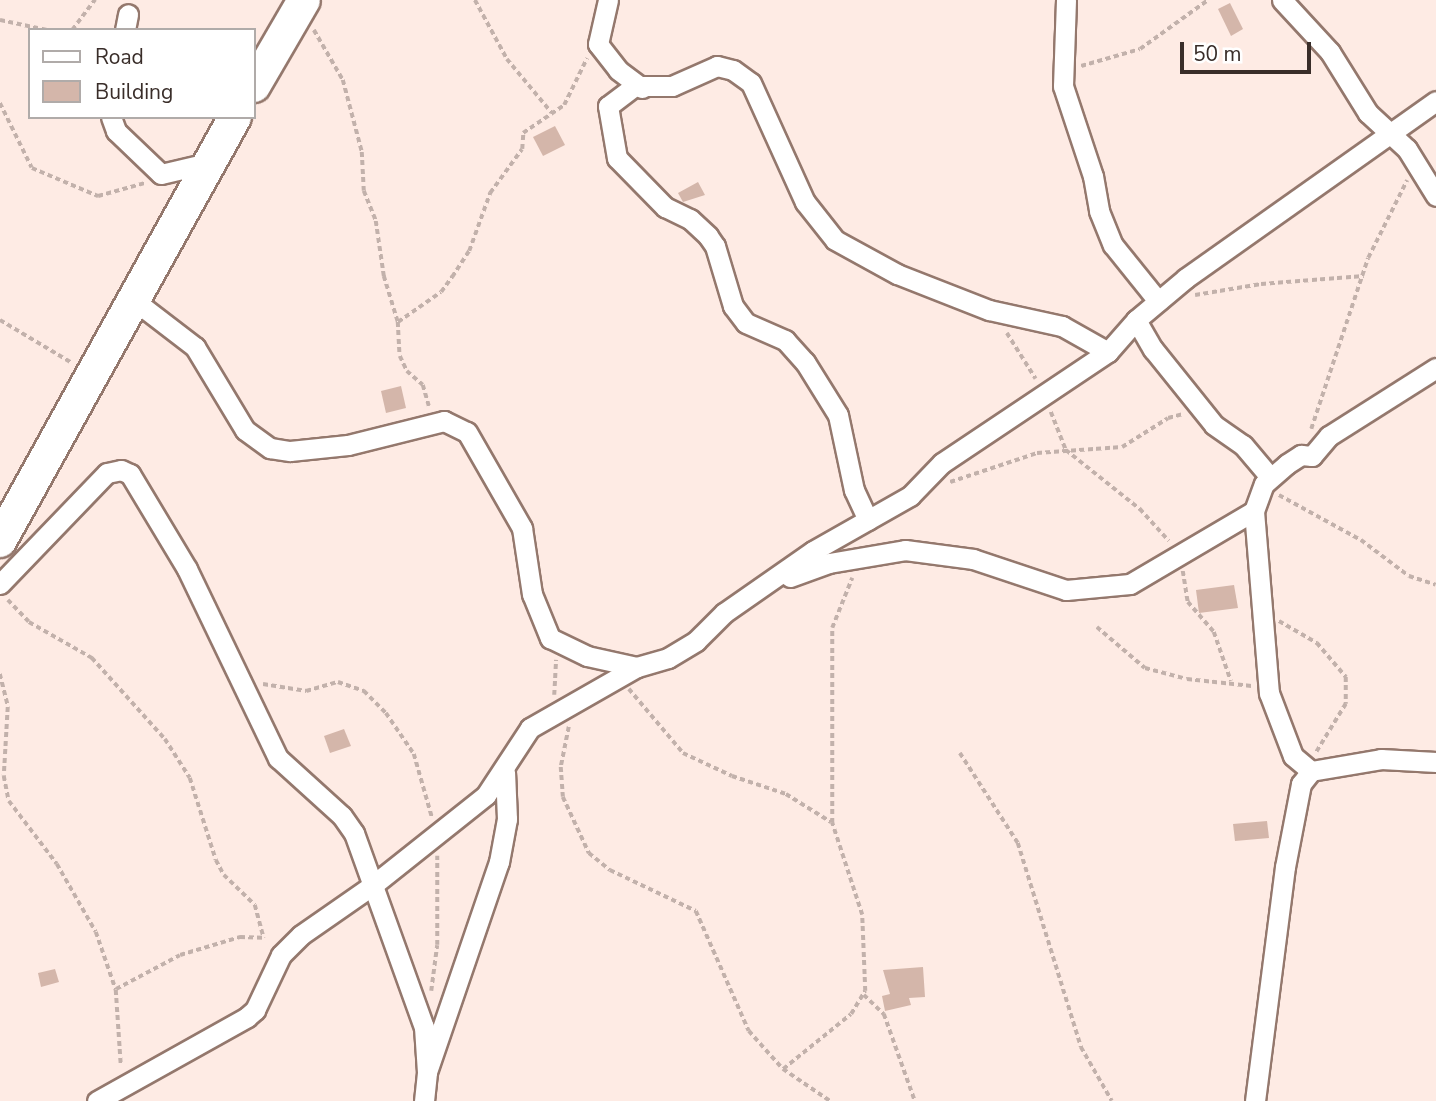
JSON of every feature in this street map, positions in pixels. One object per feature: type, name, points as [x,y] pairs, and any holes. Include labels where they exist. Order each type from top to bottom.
[{"type":"highway","points":[[256,83],[302,4]]},
{"type":"highway","points":[[0,541],[234,119]]},
{"type":"street","points":[[608,0],[597,39],[609,60],[642,88]]},
{"type":"street","points":[[1066,0],[1066,70],[1062,71],[1066,100],[1093,176],[1105,233],[1162,299]]},
{"type":"street","points":[[1282,0],[1330,52],[1360,102],[1389,135],[1402,143],[1436,196]]},
{"type":"street","points":[[868,520],[854,490],[838,415],[805,362],[785,340],[746,323],[733,306],[708,236],[690,219],[665,207],[617,158],[608,106],[636,85],[642,88],[673,86],[709,67],[723,67],[744,76],[767,110],[805,202],[835,240],[897,274],[989,310],[1042,318],[1084,335],[1108,352]]},
{"type":"street","points":[[97,1101],[167,1064],[255,1010],[281,955],[302,934],[373,885],[486,795],[505,772],[521,738],[552,714],[637,667],[668,658],[696,640],[724,613],[766,587],[813,551],[910,496],[942,463],[1108,352],[1136,320],[1162,299],[1436,101]]},
{"type":"street","points":[[112,119],[116,131],[157,171],[166,174],[208,163]]},
{"type":"street","points":[[135,301],[195,347],[245,430],[270,448],[290,451],[348,444],[433,422],[455,425],[478,448],[522,528],[532,594],[550,638],[562,647],[637,667]]},
{"type":"street","points":[[1136,320],[1153,349],[1214,425],[1235,438],[1270,477]]},
{"type":"street","points":[[766,587],[809,569],[860,556],[905,550],[943,552],[1077,591],[1130,584],[1254,507],[1270,477],[1301,455],[1312,456],[1329,436],[1436,368]]},
{"type":"street","points":[[0,584],[107,473],[121,470],[130,474],[156,513],[278,758],[342,816],[354,833],[424,1027],[427,1072],[424,1101]]},
{"type":"street","points":[[1254,507],[1269,693],[1282,736],[1308,771]]},
{"type":"street","points":[[1308,771],[1381,759],[1436,762]]},
{"type":"street","points":[[1255,1101],[1287,855],[1301,784],[1308,771]]},
{"type":"street","points":[[427,1072],[499,862],[507,819],[505,772]]},
{"type":"path","points":[[74,28],[95,0]]},
{"type":"path","points":[[475,0],[507,59],[552,113]]},
{"type":"path","points":[[1066,70],[1140,49],[1208,0]]},
{"type":"path","points":[[302,4],[343,80],[398,322],[402,363],[423,385],[433,422]]},
{"type":"path","points":[[0,20],[38,28]]},
{"type":"path","points":[[398,322],[441,292],[452,277],[469,251],[490,193],[523,149],[523,133],[568,99],[597,39]]},
{"type":"path","points":[[0,103],[32,168],[58,180],[98,196],[120,193],[166,174]]},
{"type":"path","points":[[1312,456],[1314,412],[1336,363],[1381,229],[1418,165]]},
{"type":"path","points":[[1162,299],[1364,276]]},
{"type":"path","points":[[989,310],[1020,348],[1044,393],[1066,450],[1140,509],[1169,541]]},
{"type":"path","points":[[0,320],[92,375]]},
{"type":"path","points":[[942,483],[1037,453],[1122,447],[1177,415],[1195,415],[1214,425]]},
{"type":"path","points":[[1254,507],[1274,494],[1294,499],[1409,576],[1436,585]]},
{"type":"path","points":[[783,1069],[851,1014],[864,995],[862,915],[832,822],[832,628],[860,556]]},
{"type":"path","points":[[1183,570],[1188,601],[1214,632],[1231,681]]},
{"type":"path","points":[[0,591],[29,622],[92,658],[171,747],[198,798],[216,860],[224,875],[256,905],[264,938]]},
{"type":"path","points":[[1262,617],[1317,643],[1346,677],[1346,705],[1308,771]]},
{"type":"path","points":[[1097,627],[1144,668],[1187,679],[1231,681],[1269,693]]},
{"type":"path","points":[[552,714],[556,659],[562,647]]},
{"type":"path","points":[[0,674],[8,707],[4,776],[9,801],[85,909],[116,990],[121,1086]]},
{"type":"path","points":[[241,680],[306,691],[338,682],[364,691],[386,712],[414,754],[435,833],[437,945],[424,1027]]},
{"type":"path","points":[[616,680],[625,684],[682,753],[732,776],[786,793],[832,822]]},
{"type":"path","points":[[573,702],[561,767],[563,797],[589,853],[610,870],[696,911],[738,1013],[783,1069],[830,1101]]},
{"type":"path","points":[[960,753],[1018,844],[1081,1047],[1112,1101]]},
{"type":"path","points":[[116,990],[180,955],[226,940],[302,934]]},
{"type":"path","points":[[864,995],[884,1014],[915,1101]]},
{"type":"building","points":[[1230,3],[1243,29],[1231,36],[1218,9]]},
{"type":"building","points":[[555,126],[565,145],[543,156],[533,137]]},
{"type":"building","points":[[698,182],[705,195],[683,202],[678,193]]},
{"type":"building","points":[[401,386],[406,408],[386,413],[381,391]]},
{"type":"building","points":[[1234,585],[1238,608],[1199,613],[1196,590]]},
{"type":"building","points":[[344,729],[351,746],[330,753],[324,736]]},
{"type":"building","points":[[1267,821],[1269,838],[1235,841],[1233,824]]},
{"type":"building","points":[[923,967],[925,997],[909,998],[911,1005],[885,1011],[882,996],[890,994],[883,970]]},
{"type":"building","points":[[55,969],[59,982],[41,987],[38,973]]}]
